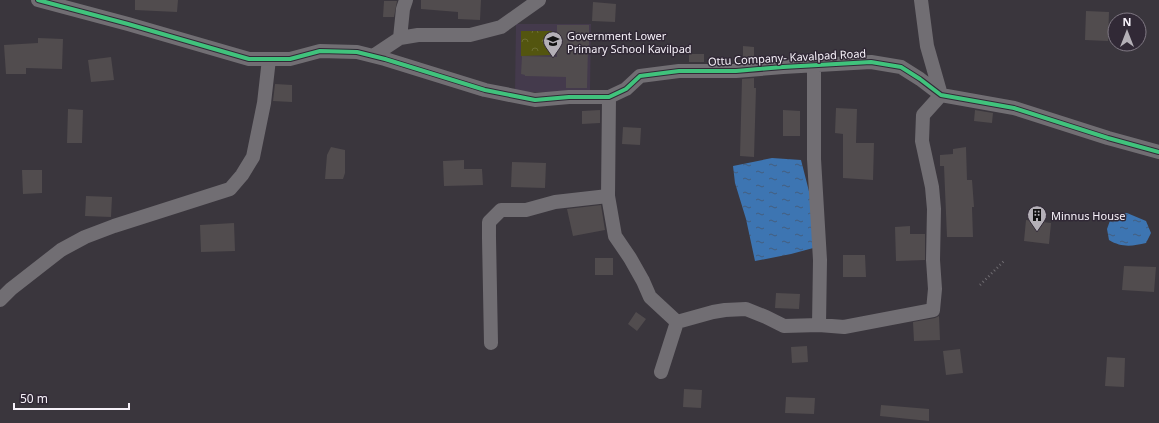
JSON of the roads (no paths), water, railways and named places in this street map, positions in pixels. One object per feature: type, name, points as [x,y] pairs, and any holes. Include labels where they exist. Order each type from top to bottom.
[{"type":"street","name":"Ottu Company- Kavalpad Road","points":[[38,0],[249,59],[290,59],[320,51],[357,52],[485,90],[535,100],[569,97],[608,97],[626,89],[640,76],[679,71],[736,72],[783,67],[871,62],[901,67],[941,95],[1014,108],[1108,138],[1159,152]]},
{"type":"street","points":[[400,38],[406,0]]},
{"type":"street","points":[[372,56],[400,38],[418,35],[470,35],[501,27],[538,0]]},
{"type":"street","points":[[677,322],[713,312],[746,309],[784,326],[819,325],[844,328],[933,310],[935,289],[933,260],[934,209],[932,187],[922,141],[924,115],[941,95],[927,46],[921,0]]},
{"type":"street","points":[[0,300],[11,289],[61,250],[85,237],[114,226],[230,189],[242,175],[253,157],[264,104],[269,59]]},
{"type":"street","points":[[814,65],[814,159],[820,260],[819,325]]},
{"type":"street","points":[[608,97],[608,196],[615,236],[630,258],[650,297],[677,322]]},
{"type":"street","points":[[491,344],[489,222],[502,210],[526,210],[555,202],[608,196]]},
{"type":"street","points":[[661,372],[677,322]]},
{"type":"water","points":[[772,158],[801,160],[813,207],[817,247],[755,261],[746,219],[735,183],[733,166]]},
{"type":"water","points":[[1127,213],[1146,221],[1151,233],[1146,243],[1128,246],[1114,243],[1109,240],[1107,229],[1112,215]]},
{"type":"place","name":"Government Lower Primary School Kavilpad","points":[[553,58]]},
{"type":"place","name":"Minnus House","points":[[1037,232]]}]
